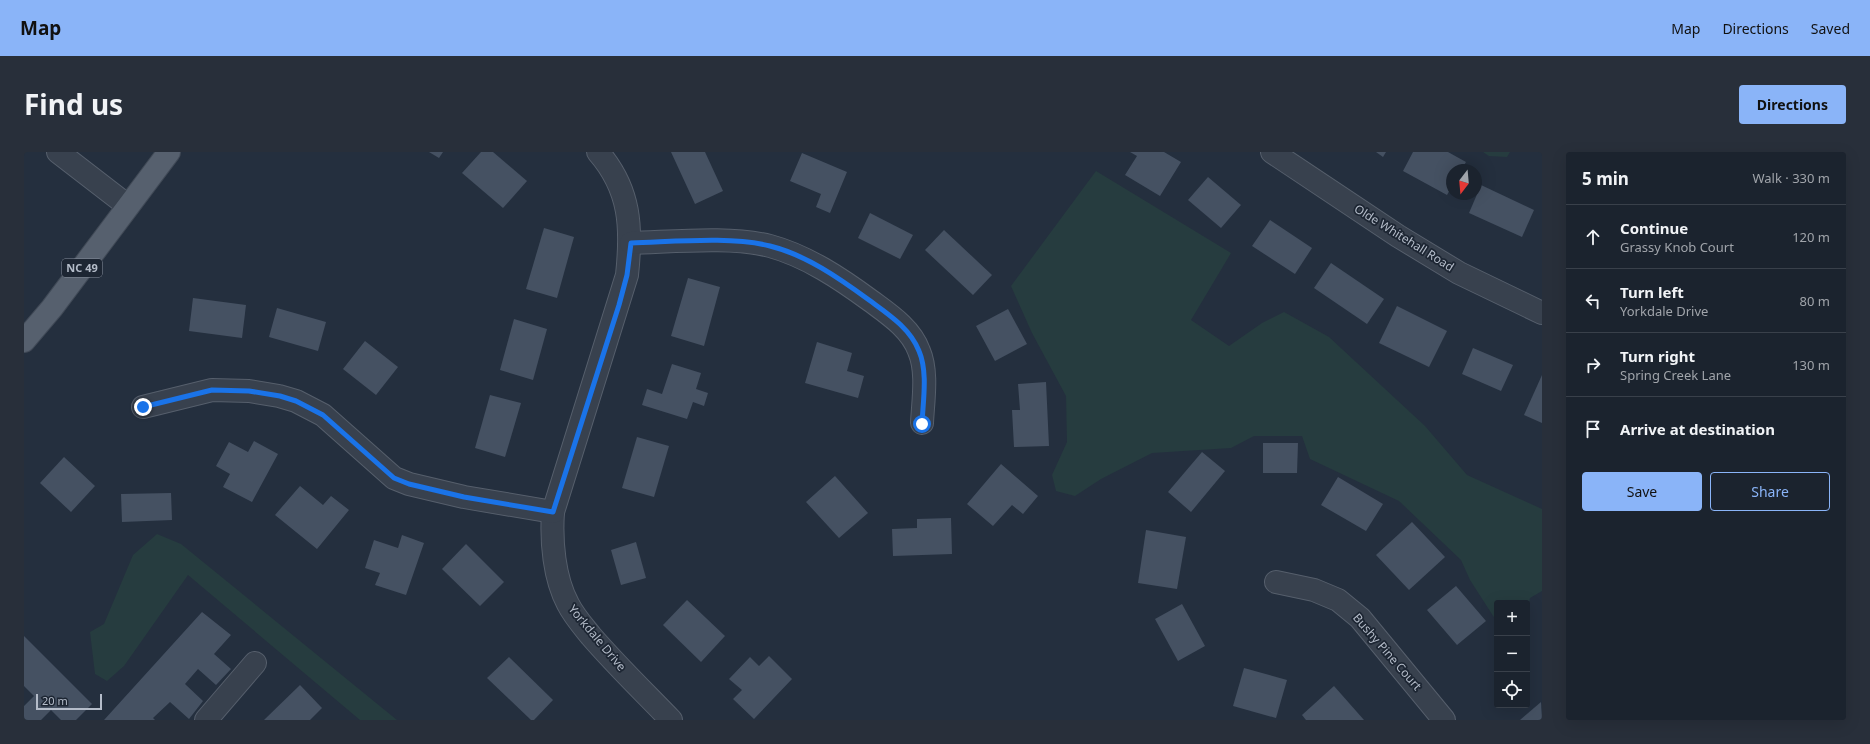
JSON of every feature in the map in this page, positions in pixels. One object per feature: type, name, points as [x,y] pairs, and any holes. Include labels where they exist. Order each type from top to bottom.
[{"type":"main road","name":"NC 49","points":[[24,341],[52,308],[170,152]]},
{"type":"street","points":[[58,152],[128,206]]},
{"type":"street","name":"Yorkdale Drive","points":[[598,152],[612,171],[624,196],[629,216],[631,243],[627,275],[619,305],[553,512],[552,534],[558,578],[567,603],[573,614],[603,650],[671,720]]},
{"type":"street","name":"Olde Whitehall Road","points":[[1272,152],[1398,236],[1459,273],[1542,313]]},
{"type":"street","points":[[631,243],[736,241],[769,246],[814,263],[896,320],[914,339],[920,352],[923,370],[922,424]]},
{"type":"street","points":[[143,407],[212,390],[249,391],[280,396],[296,401],[323,415],[394,478],[409,484],[464,497],[553,512]]},
{"type":"street","name":"Bushy Pine Court","points":[[1276,582],[1314,590],[1338,600],[1360,618],[1444,720]]},
{"type":"street","points":[[206,720],[255,663]]},
{"type":"green space","points":[[1483,152],[1510,152],[1507,157],[1489,156]]},
{"type":"green space","points":[[1096,171],[1231,253],[1191,320],[1229,346],[1262,323],[1284,312],[1329,337],[1425,426],[1467,475],[1542,509],[1542,591],[1530,598],[1529,600],[1494,600],[1494,617],[1470,580],[1461,560],[1399,501],[1310,459],[1302,436],[1254,436],[1231,448],[1152,453],[1101,479],[1075,496],[1056,491],[1052,475],[1067,442],[1066,396],[1032,333],[1011,286]]},
{"type":"green space","points":[[157,534],[181,544],[397,720],[360,720],[188,575],[124,666],[107,681],[95,674],[90,632],[104,624],[133,555]]},
{"type":"building","points":[[429,152],[443,152],[439,158]]},
{"type":"building","points":[[481,152],[493,152],[527,181],[503,208],[462,173]]},
{"type":"building","points":[[671,152],[705,152],[723,191],[695,204]]},
{"type":"building","points":[[1130,152],[1164,152],[1181,162],[1160,196],[1125,175],[1137,156]]},
{"type":"building","points":[[1376,152],[1386,152],[1383,157]]},
{"type":"building","points":[[1413,152],[1448,152],[1466,162],[1465,164],[1446,164],[1446,194],[1403,171]]},
{"type":"building","points":[[802,153],[847,172],[830,213],[816,207],[821,194],[790,181]]},
{"type":"building","points":[[1208,177],[1241,205],[1221,228],[1188,200]]},
{"type":"building","points":[[1482,185],[1534,210],[1522,237],[1469,213],[1475,200],[1482,200]]},
{"type":"building","points":[[870,213],[913,235],[900,259],[858,238]]},
{"type":"building","points":[[1270,220],[1312,248],[1295,274],[1252,246]]},
{"type":"building","points":[[544,228],[574,237],[557,298],[526,289]]},
{"type":"building","points":[[944,230],[992,275],[973,295],[925,250]]},
{"type":"building","points":[[1331,263],[1384,299],[1367,324],[1314,288]]},
{"type":"building","points":[[688,278],[720,287],[704,346],[671,336]]},
{"type":"building","points":[[193,298],[246,305],[242,338],[189,331]]},
{"type":"building","points":[[1397,306],[1447,331],[1429,367],[1379,343]]},
{"type":"building","points":[[277,308],[326,322],[318,351],[269,337]]},
{"type":"building","points":[[1008,309],[1027,344],[995,361],[976,326]]},
{"type":"building","points":[[514,319],[547,329],[533,380],[500,370]]},
{"type":"building","points":[[365,341],[398,367],[376,395],[343,369]]},
{"type":"building","points":[[817,342],[852,353],[847,371],[864,376],[858,398],[805,383]]},
{"type":"building","points":[[1473,348],[1513,365],[1501,391],[1462,374]]},
{"type":"building","points":[[672,364],[701,373],[696,389],[708,393],[704,406],[693,402],[687,419],[642,405],[647,389],[662,394]]},
{"type":"building","points":[[1542,375],[1542,423],[1524,415]]},
{"type":"building","points":[[1046,382],[1049,446],[1014,447],[1012,410],[1020,410],[1018,384]]},
{"type":"building","points":[[490,395],[521,403],[505,457],[475,448]]},
{"type":"building","points":[[637,437],[669,446],[654,497],[622,488]]},
{"type":"building","points":[[254,441],[278,454],[252,502],[223,487],[230,474],[216,466],[229,442],[248,452]]},
{"type":"building","points":[[1263,443],[1298,443],[1297,473],[1263,473]]},
{"type":"building","points":[[1202,452],[1225,471],[1191,512],[1168,492]]},
{"type":"building","points":[[64,457],[95,486],[71,512],[40,483]]},
{"type":"building","points":[[1001,464],[1038,496],[1023,514],[1012,505],[993,526],[967,504]]},
{"type":"building","points":[[835,476],[868,513],[839,538],[806,502]]},
{"type":"building","points":[[1338,477],[1383,504],[1366,531],[1321,505]]},
{"type":"building","points":[[300,486],[323,505],[331,496],[349,510],[317,549],[275,515]]},
{"type":"building","points":[[171,493],[172,520],[122,522],[121,494]]},
{"type":"building","points":[[951,518],[952,554],[893,556],[892,529],[917,528],[917,519]]},
{"type":"building","points":[[1412,522],[1445,557],[1409,590],[1376,555]]},
{"type":"building","points":[[1146,530],[1186,537],[1177,589],[1138,583]]},
{"type":"building","points":[[402,535],[424,543],[406,595],[375,585],[380,573],[365,568],[374,540],[398,548]]},
{"type":"building","points":[[636,542],[646,578],[621,585],[611,550]]},
{"type":"building","points":[[466,544],[504,582],[480,606],[442,569]]},
{"type":"building","points":[[1456,586],[1486,621],[1457,645],[1427,610]]},
{"type":"building","points":[[687,600],[725,636],[701,662],[663,625]]},
{"type":"building","points":[[1182,604],[1205,646],[1178,661],[1155,619]]},
{"type":"building","points":[[202,612],[231,635],[214,654],[231,669],[216,685],[198,669],[185,684],[203,701],[189,719],[170,702],[153,718],[155,720],[104,720]]},
{"type":"building","points":[[24,636],[92,704],[76,720],[61,720],[51,710],[41,720],[24,720],[24,706],[34,696],[24,686]]},
{"type":"building","points":[[769,656],[792,679],[754,719],[733,699],[742,690],[729,679],[750,657],[759,666]]},
{"type":"building","points":[[509,657],[553,700],[534,720],[531,720],[487,678]]},
{"type":"building","points":[[1244,668],[1287,680],[1276,718],[1233,706]]},
{"type":"building","points":[[300,685],[322,708],[310,720],[264,720]]},
{"type":"building","points":[[1334,686],[1364,720],[1306,720],[1302,715]]},
{"type":"building","points":[[1541,702],[1542,720],[1520,720]]},
{"type":"route","points":[[143,407],[212,390],[249,391],[280,396],[296,401],[323,415],[394,478],[409,484],[464,497],[553,512],[619,305],[627,275],[631,243],[736,241],[769,246],[814,263],[864,296],[896,320],[914,339],[920,352],[923,370],[922,424]]}]
